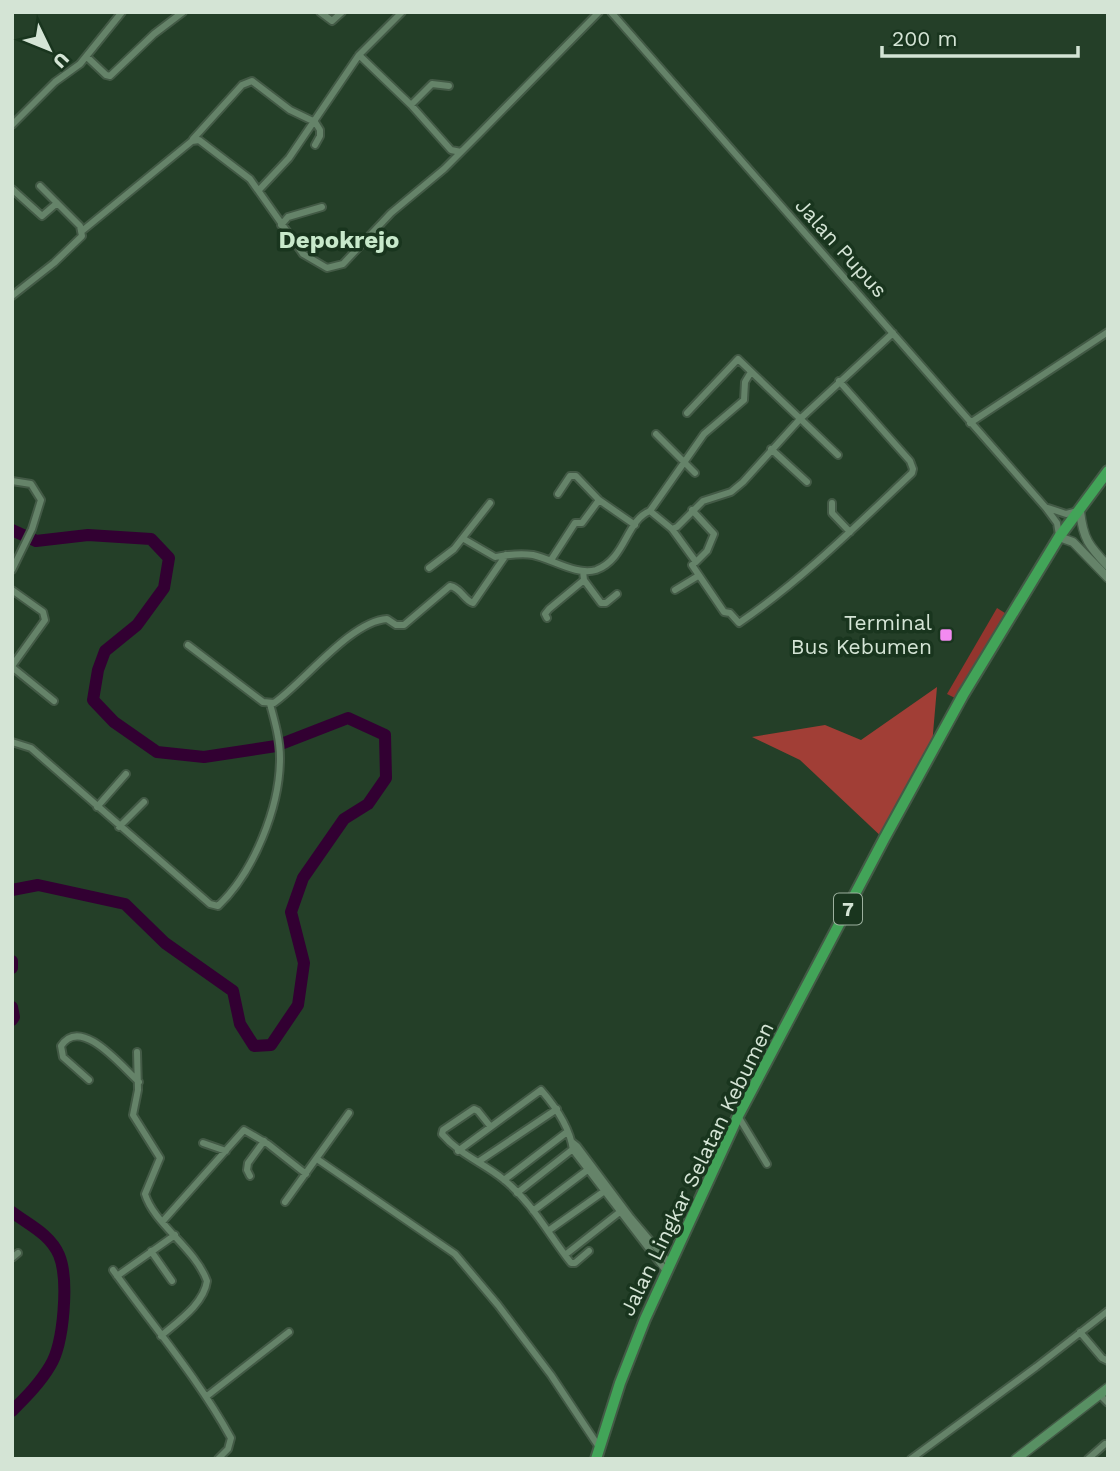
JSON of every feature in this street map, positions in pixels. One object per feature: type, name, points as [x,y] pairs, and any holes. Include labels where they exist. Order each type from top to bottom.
[{"type":"highway","name":"Jalan Lingkar Selatan Kebumen","points":[[596,1459],[626,1367],[668,1267],[738,1116],[942,732],[1059,537],[1108,471]]},
{"type":"main road","points":[[1016,1459],[1104,1392]]},
{"type":"street","points":[[12,125],[55,82],[87,57],[122,12]]},
{"type":"street","points":[[87,57],[110,76],[154,34],[183,12]]},
{"type":"street","points":[[320,12],[332,22],[342,12]]},
{"type":"street","points":[[259,190],[289,158],[359,55],[402,12]]},
{"type":"street","points":[[192,141],[202,142],[226,159],[259,190],[303,254],[327,268],[334,268],[343,264],[391,213],[461,152],[599,12]]},
{"type":"street","name":"Jalan Pupus","points":[[611,12],[1046,508],[1057,523],[1059,537]]},
{"type":"street","points":[[359,55],[411,105],[451,150],[461,152]]},
{"type":"street","points":[[12,296],[80,238],[82,231],[192,141],[242,85],[252,80],[290,110],[315,122],[320,136],[315,145]]},
{"type":"street","points":[[411,105],[432,84],[449,86]]},
{"type":"street","points":[[40,186],[82,231]]},
{"type":"street","points":[[12,189],[42,216],[57,203]]},
{"type":"street","points":[[281,225],[288,217],[322,207]]},
{"type":"street","points":[[672,529],[707,498],[735,489],[800,419],[893,332]]},
{"type":"street","points":[[970,423],[1108,332]]},
{"type":"street","points":[[687,413],[736,360],[739,360],[838,455]]},
{"type":"street","points":[[464,539],[495,557],[525,554],[583,571],[596,569],[614,560],[635,525],[650,511],[704,434],[744,400],[745,382],[751,372]]},
{"type":"street","points":[[650,511],[672,529],[698,576],[724,611],[730,613],[738,622],[790,583],[850,532],[913,469],[910,461],[839,381]]},
{"type":"street","points":[[656,434],[695,473]]},
{"type":"street","points":[[771,449],[807,482]]},
{"type":"street","points":[[558,494],[566,480],[573,475],[599,500],[635,525]]},
{"type":"street","points":[[12,481],[31,484],[41,498],[32,529],[12,570]]},
{"type":"street","points":[[551,560],[575,523],[582,523],[599,500]]},
{"type":"street","points":[[429,568],[464,539],[489,503]]},
{"type":"street","points":[[832,503],[832,513],[850,532]]},
{"type":"street","points":[[1046,508],[1066,513],[1080,511],[1082,532],[1088,545],[1108,566]]},
{"type":"street","points":[[692,510],[714,534],[707,551],[692,564]]},
{"type":"street","points":[[1059,537],[1073,542],[1108,578]]},
{"type":"street","points":[[188,645],[263,702],[270,704],[280,699],[345,639],[373,621],[387,619],[396,625],[404,625],[450,586],[459,590],[473,603],[506,555]]},
{"type":"street","points":[[583,571],[584,580],[604,604],[617,594]]},
{"type":"street","points":[[676,590],[698,576]]},
{"type":"street","points":[[547,618],[545,614],[549,609],[584,580]]},
{"type":"street","points":[[12,590],[43,612],[45,620],[45,624],[12,667],[54,701]]},
{"type":"street","points":[[12,742],[31,748],[210,904],[218,906],[240,878],[262,840],[272,813],[280,757],[270,704]]},
{"type":"street","points":[[97,807],[126,774]]},
{"type":"street","points":[[120,827],[144,802]]},
{"type":"street","points":[[89,1080],[63,1057],[61,1046],[68,1037],[74,1035],[92,1039],[139,1082]]},
{"type":"street","points":[[136,1052],[139,1082],[133,1115],[160,1158],[145,1194],[163,1222],[204,1274],[206,1286],[194,1306],[161,1336]]},
{"type":"street","points":[[458,1151],[541,1090],[557,1110],[574,1146],[589,1168],[668,1267]]},
{"type":"street","points":[[490,1126],[474,1109],[443,1130],[442,1134],[458,1151],[504,1180],[533,1211],[572,1264],[589,1251]]},
{"type":"street","points":[[478,1162],[557,1110]]},
{"type":"street","points":[[285,1202],[349,1113]]},
{"type":"street","points":[[738,1116],[767,1164]]},
{"type":"street","points":[[163,1222],[244,1129],[306,1174]]},
{"type":"street","points":[[504,1180],[567,1132]]},
{"type":"street","points":[[250,1176],[248,1163],[264,1141]]},
{"type":"street","points":[[203,1143],[226,1150]]},
{"type":"street","points":[[517,1193],[574,1146]]},
{"type":"street","points":[[543,1151],[553,1166]]},
{"type":"street","points":[[317,1159],[455,1254],[498,1304],[544,1365],[599,1447]]},
{"type":"street","points":[[533,1211],[589,1168]]},
{"type":"street","points":[[548,1231],[606,1190]]},
{"type":"street","points":[[565,1255],[622,1211]]},
{"type":"street","points":[[175,1235],[115,1273],[207,1396],[231,1438],[228,1449],[218,1459]]},
{"type":"street","points":[[151,1251],[172,1281]]},
{"type":"street","points":[[912,1458],[1108,1311]]},
{"type":"street","points":[[207,1396],[289,1332]]},
{"type":"street","points":[[1080,1332],[1108,1361]]},
{"type":"street","points":[[1104,1392],[1108,1403]]},
{"type":"street","points":[[1088,1459],[1105,1444]]},
{"type":"shaded area","points":[[997,608],[1005,613],[955,698],[947,694]]},
{"type":"shaded area","points":[[937,687],[931,757],[885,840],[800,760],[752,737],[825,725],[861,740]]},
{"type":"waterway","points":[[12,530],[36,541],[88,535],[151,539],[169,558],[164,588],[137,625],[105,651],[98,670],[93,700],[114,722],[157,752],[204,757],[276,746],[348,718],[385,735],[386,778],[368,804],[344,819],[303,878],[291,912],[304,963],[298,1005],[271,1045],[254,1046],[240,1024],[233,991],[165,943],[125,904],[38,885],[12,890]]},
{"type":"waterway","points":[[12,961],[12,968]]},
{"type":"waterway","points":[[12,1007],[12,1020]]},
{"type":"waterway","points":[[12,1212],[50,1241],[59,1255],[64,1279],[64,1311],[55,1356],[42,1378],[12,1411]]},
{"type":"place","name":"Terminal Bus Kebumen","points":[[946,635]]},
{"type":"district","name":"Depokrejo","points":[[339,240]]}]
